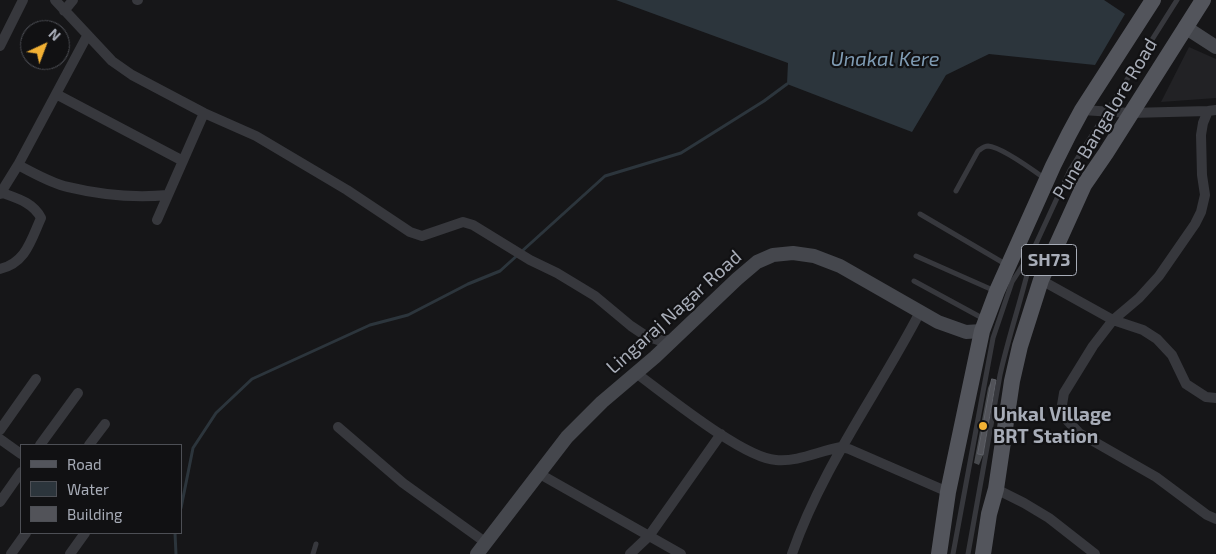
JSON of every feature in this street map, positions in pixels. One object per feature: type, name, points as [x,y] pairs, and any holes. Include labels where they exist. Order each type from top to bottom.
[{"type":"main road","name":"Pune Bangalore Road","points":[[939,554],[948,492],[984,326],[1007,265],[1082,110],[1153,0]]},
{"type":"main road","name":"Pune Bangalore Road","points":[[983,554],[989,514],[996,489],[1012,381],[1023,337],[1041,280],[1084,185],[1106,154],[1202,0]]},
{"type":"street","points":[[0,46],[23,0]]},
{"type":"street","points":[[55,0],[112,61],[132,75],[204,113],[256,136],[347,190],[410,232],[422,236],[463,222],[474,224],[530,260],[595,296],[646,336],[658,340],[673,340]]},
{"type":"street","points":[[64,11],[72,0]]},
{"type":"street","points":[[1185,27],[1216,47]]},
{"type":"street","points":[[0,269],[13,266],[19,260],[41,218],[38,212],[30,205],[0,193],[18,165],[87,36]]},
{"type":"street","points":[[56,94],[183,161]]},
{"type":"street","points":[[1082,110],[1130,113],[1212,111]]},
{"type":"street","points":[[1212,111],[1203,123],[1201,135],[1202,175],[1205,195],[1202,212],[1159,276],[1139,298],[1113,320],[1093,346],[1064,393],[1062,405],[1067,420],[1078,433],[1140,467],[1207,515],[1216,519]]},
{"type":"street","points":[[157,220],[204,113]]},
{"type":"street","points":[[18,165],[67,187],[136,197],[168,195]]},
{"type":"street","points":[[1205,195],[1216,197]]},
{"type":"street","name":"Lingaraj Nagar Road","points":[[477,554],[538,472],[567,437],[757,262],[772,255],[814,256],[840,266],[955,330],[966,332],[984,326]]},
{"type":"street","points":[[1041,280],[1113,320],[1143,330],[1157,339],[1172,355],[1186,384],[1206,397],[1216,398]]},
{"type":"street","points":[[792,554],[841,448],[920,312]]},
{"type":"street","points":[[636,374],[721,434],[759,456],[775,460],[801,458],[841,448],[849,449],[948,492]]},
{"type":"street","points":[[0,430],[36,379]]},
{"type":"street","points":[[41,444],[78,393]]},
{"type":"street","points":[[91,444],[105,424]]},
{"type":"street","points":[[338,427],[403,483],[485,542]]},
{"type":"street","points":[[630,554],[649,536],[721,434]]},
{"type":"street","points":[[0,439],[20,453]]},
{"type":"street","points":[[538,472],[681,554]]},
{"type":"street","points":[[0,502],[20,473]]},
{"type":"street","points":[[996,489],[1048,518],[1095,554]]},
{"type":"street","points":[[11,554],[25,534]]},
{"type":"street","points":[[70,554],[84,534]]},
{"type":"lane","points":[[953,554],[993,338],[1012,282],[1034,248],[1070,170],[1177,0]]},
{"type":"lane","points":[[956,191],[978,151],[982,147],[988,146],[1009,155],[1047,179]]},
{"type":"lane","points":[[920,214],[1007,265]]},
{"type":"lane","points":[[968,554],[1000,375],[1034,248]]},
{"type":"lane","points":[[916,256],[997,291]]},
{"type":"lane","points":[[914,281],[984,326]]},
{"type":"lane","points":[[314,554],[316,544]]},
{"type":"shaded area","points":[[1189,47],[1216,59],[1216,98],[1161,102]]},
{"type":"water","name":"Unakal Kere","points":[[616,0],[1104,0],[1125,14],[1095,65],[989,54],[946,75],[912,132],[787,84],[788,63]]},
{"type":"building","points":[[992,379],[996,380],[983,455],[978,454]]},
{"type":"waterway","points":[[182,503],[193,448],[216,413],[252,379],[370,325],[408,315],[468,284],[500,271],[605,176],[681,153],[764,101],[787,84]]},
{"type":"waterway","points":[[175,534],[176,554]]},
{"type":"place","name":"Unkal Village BRT Station","points":[[983,426]]}]
